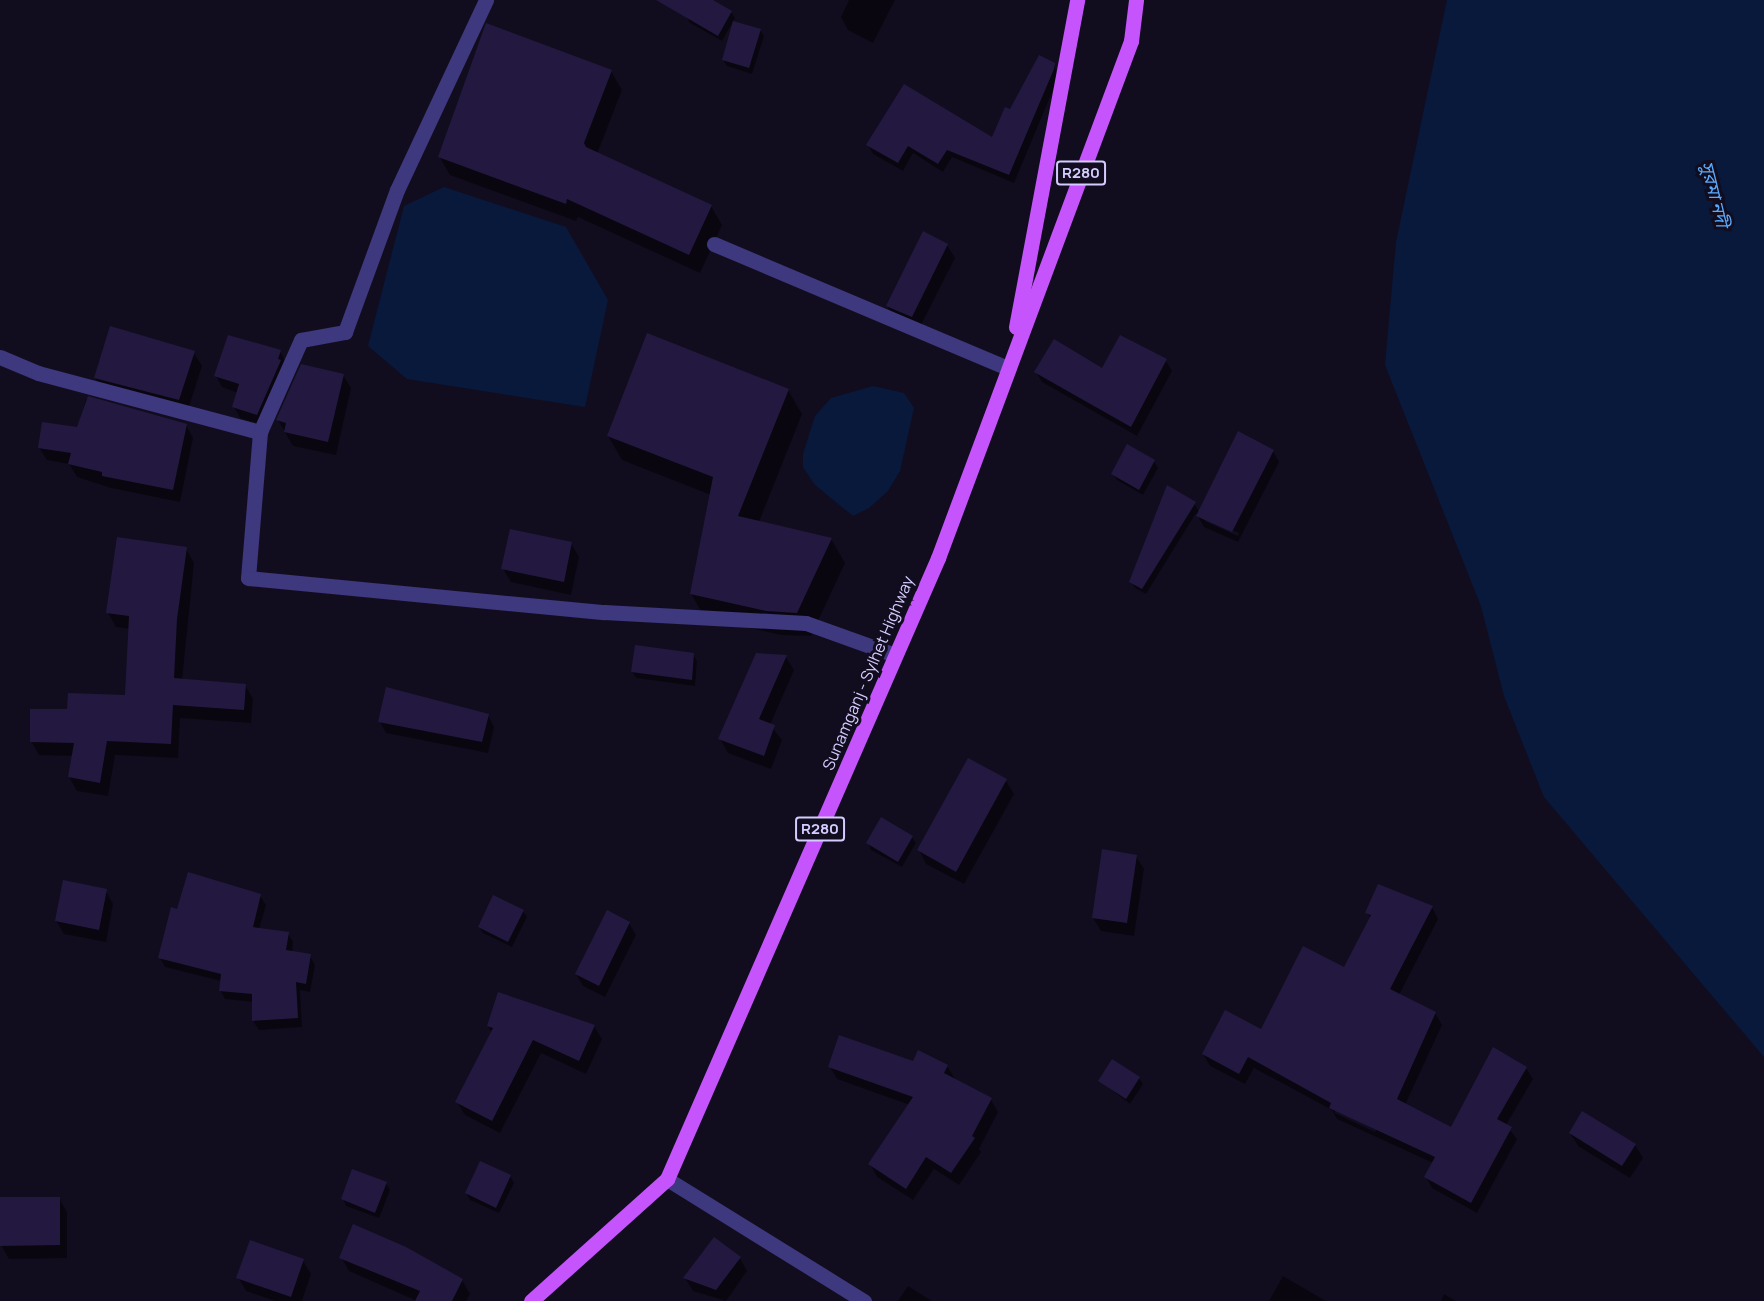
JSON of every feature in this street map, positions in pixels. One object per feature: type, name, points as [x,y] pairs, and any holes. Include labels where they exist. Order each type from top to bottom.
[{"type":"main road","name":"Sunamganj - Sylhet Highway","points":[[531,1301],[667,1179],[938,558],[1131,41],[1136,0]]},
{"type":"main road","points":[[1008,368],[1076,7]]},
{"type":"street","points":[[486,0],[397,190],[345,332],[301,340],[260,432],[248,578],[604,612],[806,623],[895,655]]},
{"type":"street","points":[[714,244],[1008,368]]},
{"type":"street","points":[[0,357],[38,373],[260,432]]},
{"type":"street","points":[[667,1179],[864,1301]]},
{"type":"water","name":"সুরমা নদী","points":[[1447,0],[1764,0],[1764,1057],[1544,797],[1504,696],[1481,606],[1385,365],[1396,242]]},
{"type":"water","points":[[444,187],[566,227],[608,300],[585,407],[407,379],[368,346],[404,206]]},
{"type":"water","points":[[873,386],[904,393],[914,408],[900,471],[888,491],[869,508],[853,516],[815,485],[803,467],[803,454],[815,416],[831,398]]},
{"type":"building","points":[[656,0],[713,0],[732,11],[718,36]]},
{"type":"building","points":[[733,21],[761,29],[749,68],[722,60]]},
{"type":"building","points":[[486,23],[612,70],[584,143],[586,147],[712,205],[689,255],[567,199],[566,204],[438,157]]},
{"type":"building","points":[[1039,55],[1055,63],[1054,69],[1009,175],[947,150],[938,164],[908,146],[898,163],[866,145],[904,84],[992,137],[1005,107],[1010,109]]},
{"type":"building","points":[[923,231],[948,244],[912,317],[886,306]]},
{"type":"building","points":[[110,326],[195,351],[179,400],[94,378]]},
{"type":"building","points":[[647,333],[789,389],[738,516],[832,538],[797,613],[766,611],[690,594],[713,477],[607,436]]},
{"type":"building","points":[[228,335],[281,350],[278,359],[281,360],[257,415],[232,407],[239,384],[214,376]]},
{"type":"building","points":[[1120,335],[1167,359],[1131,427],[1034,372],[1054,339],[1102,368]]},
{"type":"building","points":[[301,364],[344,374],[328,442],[284,432],[286,423],[276,420]]},
{"type":"building","points":[[88,396],[187,424],[173,490],[102,476],[102,472],[68,464],[71,453],[38,448],[42,422],[77,427]]},
{"type":"building","points":[[1238,431],[1274,450],[1232,532],[1196,516]]},
{"type":"building","points":[[1127,444],[1155,460],[1139,490],[1111,474]]},
{"type":"building","points":[[1167,485],[1196,502],[1142,589],[1129,582]]},
{"type":"building","points":[[510,529],[572,542],[564,582],[501,569]]},
{"type":"building","points":[[117,537],[187,547],[177,619],[174,678],[246,684],[244,710],[173,705],[171,744],[107,741],[100,783],[68,777],[74,743],[30,742],[30,709],[67,709],[68,693],[125,695],[129,616],[106,613]]},
{"type":"building","points":[[635,645],[694,653],[692,680],[631,672]]},
{"type":"building","points":[[756,653],[787,655],[759,719],[775,725],[764,756],[718,739]]},
{"type":"building","points":[[386,687],[489,714],[482,742],[378,722]]},
{"type":"building","points":[[968,758],[1007,779],[956,872],[917,850]]},
{"type":"building","points":[[881,817],[913,836],[898,862],[866,843]]},
{"type":"building","points":[[1102,849],[1137,855],[1127,923],[1092,918]]},
{"type":"building","points":[[188,872],[261,894],[253,927],[289,932],[286,950],[311,954],[306,984],[296,982],[298,1018],[252,1021],[252,994],[219,991],[221,974],[158,958],[171,907],[177,909]]},
{"type":"building","points":[[63,880],[107,889],[99,930],[55,921]]},
{"type":"building","points":[[1378,884],[1433,906],[1390,989],[1436,1012],[1397,1099],[1451,1127],[1493,1047],[1527,1067],[1497,1119],[1512,1127],[1471,1203],[1424,1177],[1435,1157],[1329,1108],[1331,1103],[1248,1057],[1239,1074],[1202,1054],[1225,1010],[1261,1029],[1303,946],[1344,967],[1371,915],[1365,913]]},
{"type":"building","points":[[493,895],[524,910],[508,942],[478,927]]},
{"type":"building","points":[[607,910],[630,922],[599,986],[575,974]]},
{"type":"building","points":[[498,992],[595,1025],[579,1061],[533,1040],[492,1121],[455,1102],[493,1028],[487,1026]]},
{"type":"building","points":[[839,1035],[913,1061],[918,1050],[948,1065],[944,1073],[992,1098],[972,1136],[975,1138],[951,1173],[926,1157],[906,1189],[868,1164],[913,1097],[828,1067]]},
{"type":"building","points":[[1112,1059],[1140,1077],[1126,1099],[1098,1081]]},
{"type":"building","points":[[1582,1111],[1636,1144],[1622,1166],[1569,1133]]},
{"type":"building","points":[[480,1161],[511,1175],[496,1208],[465,1193]]},
{"type":"building","points":[[352,1169],[387,1182],[375,1213],[341,1199]]},
{"type":"building","points":[[0,1197],[60,1197],[60,1245],[0,1246]]},
{"type":"building","points":[[353,1224],[406,1247],[463,1279],[452,1301],[415,1301],[420,1291],[339,1258]]},
{"type":"building","points":[[714,1237],[741,1257],[716,1290],[683,1278]]},
{"type":"building","points":[[250,1240],[304,1259],[291,1297],[236,1278]]}]
